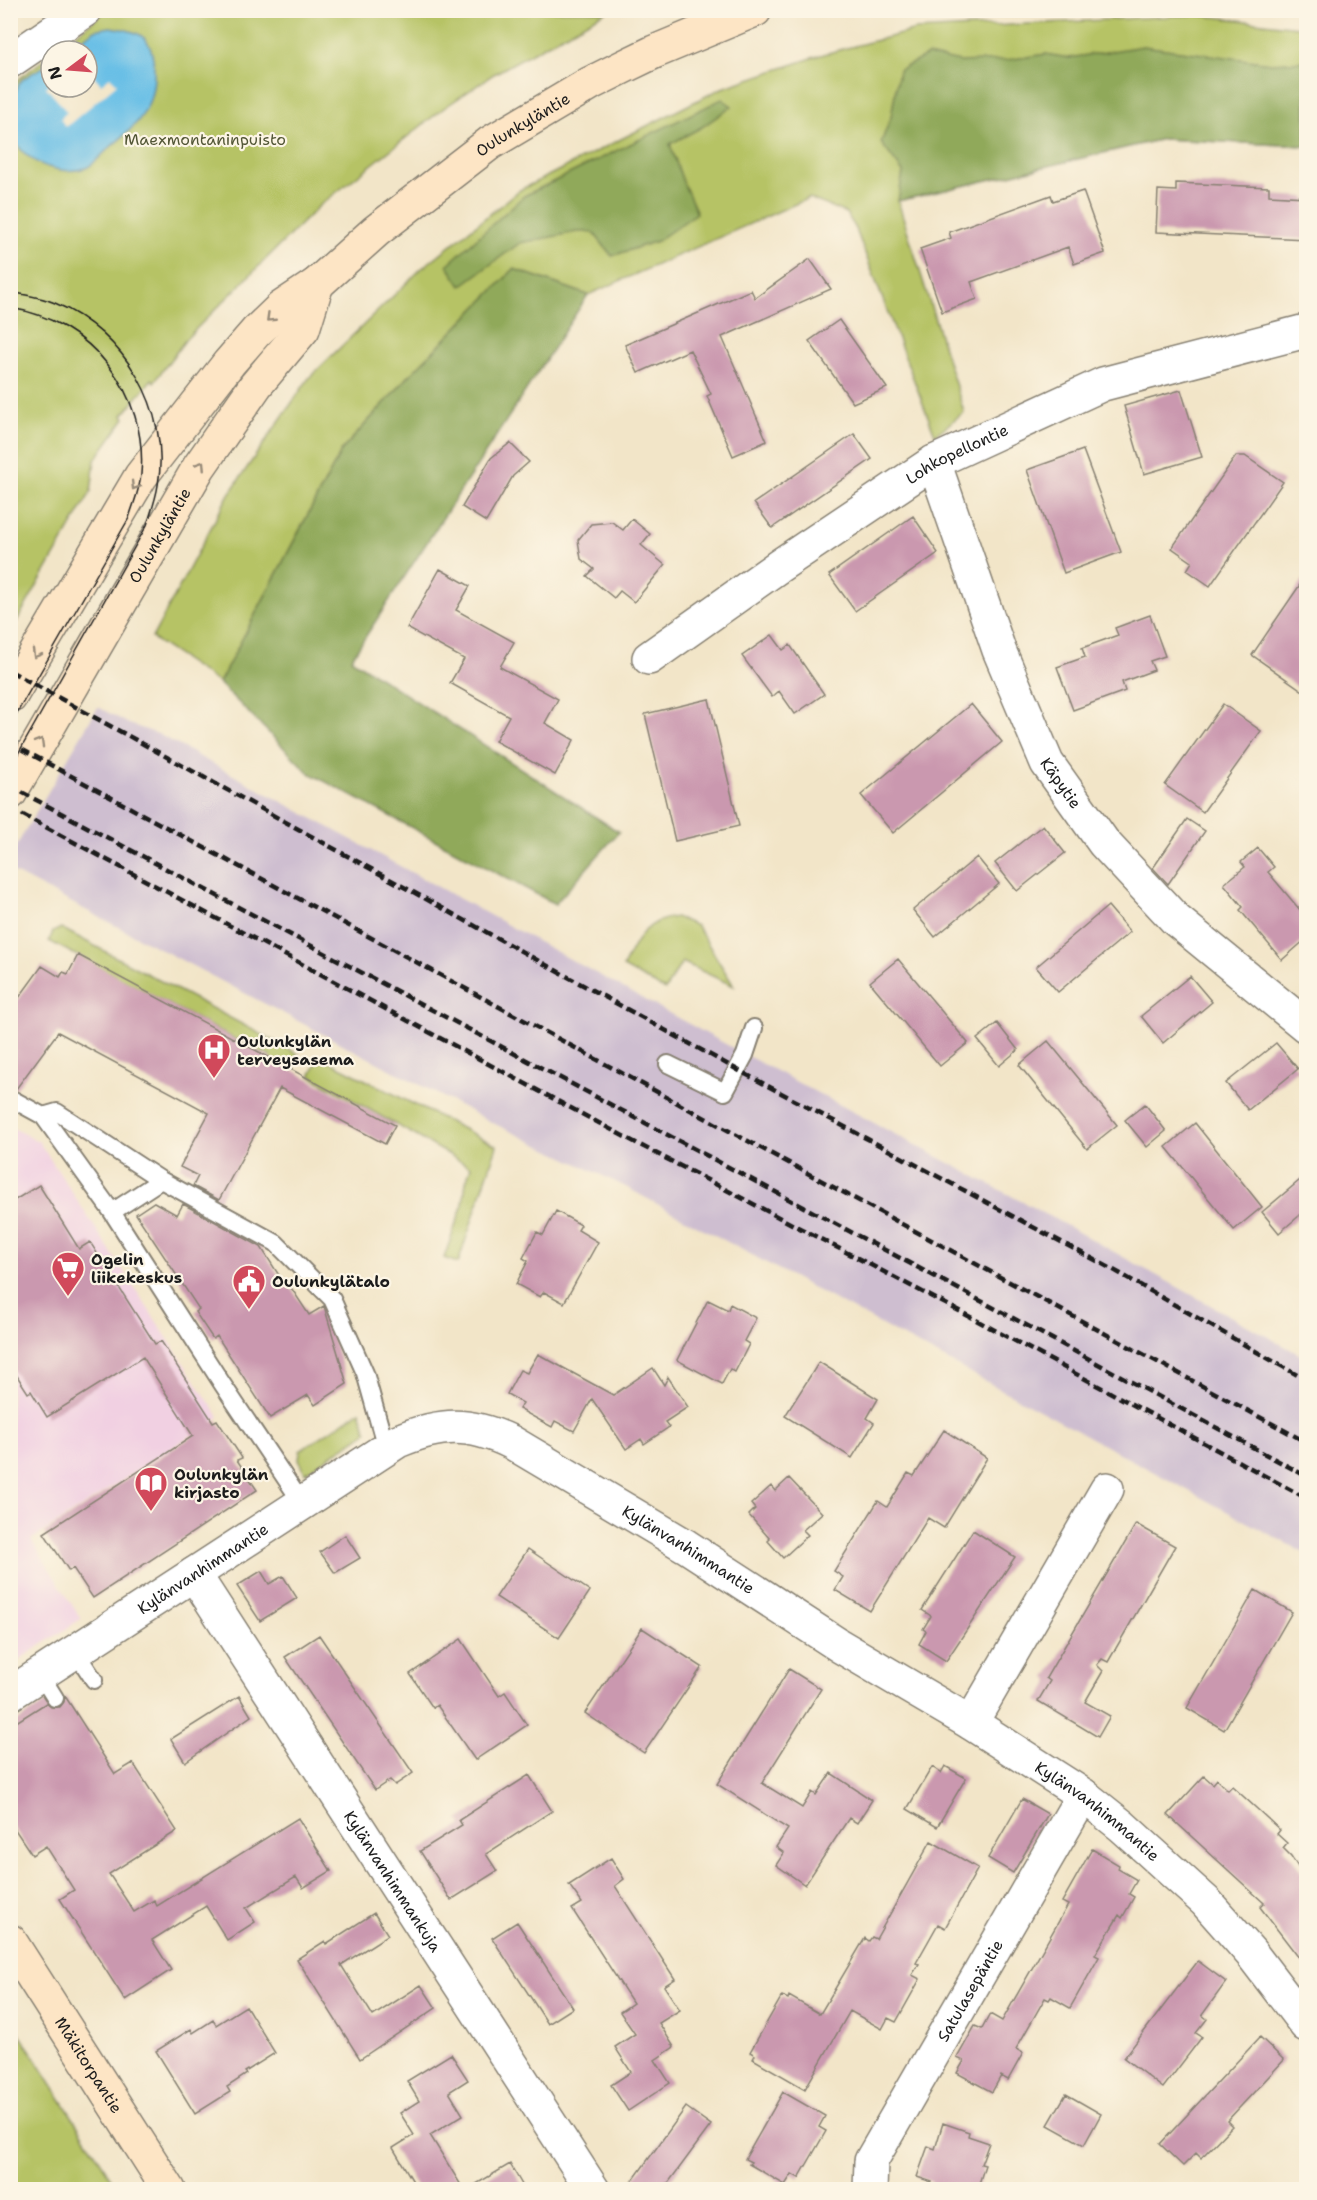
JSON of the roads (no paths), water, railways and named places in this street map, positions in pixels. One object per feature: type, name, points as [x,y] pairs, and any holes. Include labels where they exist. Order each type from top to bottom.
[{"type":"main road","name":"Oulunkyläntie","points":[[10,697],[141,476],[186,416],[256,332],[281,308],[317,284],[376,231],[490,143],[591,83],[654,52],[755,10]]},
{"type":"main road","name":"Oulunkyläntie","points":[[10,793],[199,467],[256,385],[303,329],[317,284]]},
{"type":"main road","name":"Mäkitorpantie","points":[[10,1941],[169,2190]]},
{"type":"street","points":[[10,61],[85,10]]},
{"type":"street","name":"Lohkopellontie","points":[[649,658],[779,566],[934,462],[1103,384],[1306,331]]},
{"type":"street","name":"Käpytie","points":[[934,462],[999,650],[1047,763],[1104,843],[1176,920],[1306,1026]]},
{"type":"street","name":"Kylänvanhimmantie","points":[[10,1694],[47,1686],[75,1652],[386,1448],[409,1437],[451,1427],[488,1431],[512,1442],[686,1546],[840,1646],[971,1723],[1083,1795],[1122,1826],[1206,1902],[1251,1953],[1306,2025]]},
{"type":"street","points":[[971,1723],[1107,1489]]},
{"type":"street","name":"Kylänvanhimmankuja","points":[[194,1574],[593,2190]]},
{"type":"street","name":"Satulasepäntie","points":[[870,2190],[871,2161],[1083,1795]]},
{"type":"lane","points":[[668,1064],[725,1092],[745,1054],[754,1028]]},
{"type":"lane","points":[[10,1098],[43,1116],[112,1212],[302,1503]]},
{"type":"lane","points":[[43,1116],[57,1112],[160,1180],[276,1243],[332,1299],[364,1373],[386,1448]]},
{"type":"lane","points":[[112,1212],[160,1180]]},
{"type":"lane","points":[[75,1652],[94,1680]]},
{"type":"water","points":[[110,27],[129,31],[137,33],[147,41],[153,56],[152,94],[143,115],[136,124],[94,163],[86,168],[74,170],[48,167],[26,155],[13,134],[11,122],[18,85],[39,69],[39,99],[99,99],[99,39],[83,39],[95,30]]},
{"type":"tram line","points":[[10,292],[55,303],[80,316],[102,333],[137,377],[149,402],[157,429],[160,457],[157,490],[147,525],[10,768]]},
{"type":"tram line","points":[[10,308],[39,315],[66,328],[89,345],[124,389],[135,416],[141,444],[141,474],[129,518],[10,725]]},
{"type":"railway","points":[[10,671],[736,1069],[1112,1269],[1306,1380]]},
{"type":"railway","points":[[10,743],[1306,1442]]},
{"type":"railway","points":[[10,786],[1306,1476]]},
{"type":"railway","points":[[10,808],[640,1145],[963,1313],[1306,1498]]},
{"type":"place","name":"Oulunkylän terveysasema","points":[[214,1079]]},
{"type":"place","name":"Ogelin liikekeskus","points":[[68,1297]]},
{"type":"place","name":"Oulunkylätalo","points":[[249,1310]]},
{"type":"place","name":"Oulunkylän kirjasto","points":[[151,1512]]},
{"type":"park label","name":"Maexmontaninpuisto","points":[[205,139]]}]
